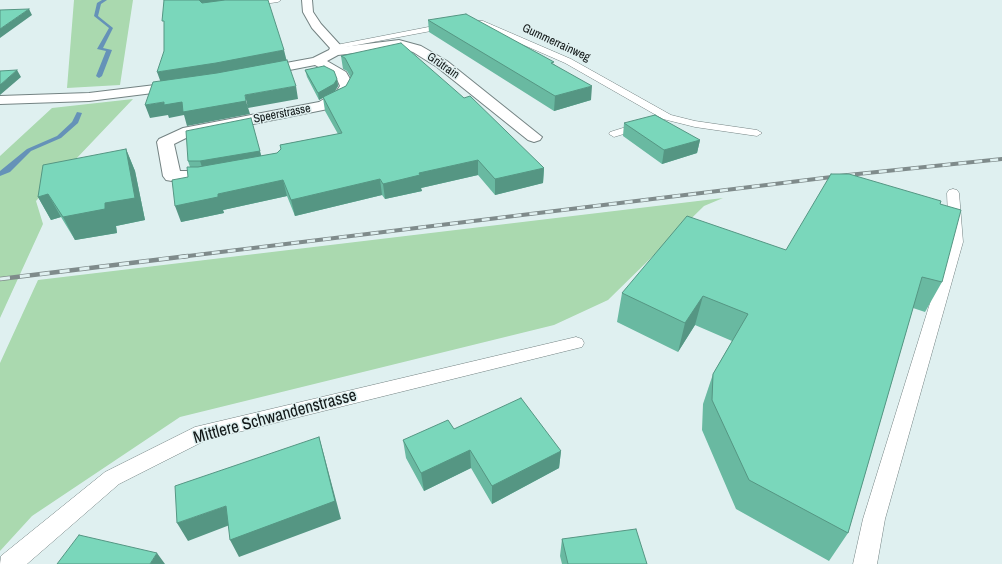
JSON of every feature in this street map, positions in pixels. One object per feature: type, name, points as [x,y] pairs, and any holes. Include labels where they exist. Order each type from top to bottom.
[{"type":"street","points":[[250,74],[317,61],[335,49],[316,26],[308,12],[307,0]]},
{"type":"street","name":"Grütrain","points":[[335,49],[399,44],[417,49],[442,64],[534,137]]},
{"type":"street","name":"Speerstrasse","points":[[232,171],[203,176],[172,176],[165,142],[182,133],[323,106],[342,96],[347,86],[341,75],[317,61]]},
{"type":"street","points":[[0,100],[89,97],[190,85]]},
{"type":"lane","points":[[242,4],[278,0]]},
{"type":"lane","name":"Gummerrainweg","points":[[335,49],[461,22],[480,23],[568,61],[667,117],[695,124],[757,133]]},
{"type":"lane","points":[[614,134],[667,117]]},
{"type":"lane","points":[[865,564],[874,519],[956,242],[953,193]]},
{"type":"lane","name":"Mittlere Schwandenstrasse","points":[[9,564],[112,478],[202,433],[576,343]]},
{"type":"green space","points":[[74,0],[133,0],[120,85],[67,88]]},
{"type":"green space","points":[[133,99],[36,201],[43,224],[0,318],[0,156],[52,108]]},
{"type":"green space","points":[[723,198],[704,206],[608,300],[554,325],[180,417],[32,516],[0,551],[0,363],[38,280]]},
{"type":"building","points":[[164,0],[199,0],[202,3],[225,0],[268,0],[284,50],[216,63],[157,72],[164,51],[164,21],[162,21]]},
{"type":"building","points":[[29,9],[0,29],[0,10]]},
{"type":"building","points":[[466,14],[554,62],[551,63],[592,86],[555,96],[428,20]]},
{"type":"building","points":[[401,43],[464,98],[470,96],[544,168],[495,179],[478,160],[419,173],[420,175],[383,184],[380,179],[291,200],[283,180],[218,194],[218,197],[175,206],[172,180],[188,177],[187,167],[198,167],[277,153],[281,149],[280,145],[342,133],[323,97],[346,86],[353,73],[345,58],[341,56]]},
{"type":"building","points":[[287,60],[296,86],[245,95],[246,101],[183,112],[182,102],[164,105],[164,102],[145,105],[153,82],[217,73]]},
{"type":"building","points":[[324,66],[334,71],[337,79],[334,84],[318,93],[305,70]]},
{"type":"building","points":[[17,70],[0,85],[0,71]]},
{"type":"building","points":[[655,115],[700,140],[664,150],[624,123]]},
{"type":"building","points":[[251,118],[260,151],[200,161],[188,161],[186,131]]},
{"type":"building","points":[[126,149],[135,198],[105,203],[105,209],[63,217],[48,194],[38,197],[43,165]]},
{"type":"building","points":[[831,174],[849,174],[941,201],[940,204],[961,210],[942,282],[922,277],[848,533],[749,480],[712,400],[713,374],[748,314],[703,296],[685,323],[622,293],[687,216],[786,250]]},
{"type":"building","points":[[521,398],[561,451],[492,486],[470,450],[421,473],[403,440],[448,420],[454,429]]},
{"type":"building","points":[[319,437],[335,501],[230,540],[226,506],[177,523],[175,486]]},
{"type":"building","points":[[636,529],[647,564],[568,564],[562,539]]},
{"type":"building","points":[[79,535],[157,553],[150,564],[57,564]]},
{"type":"waterway","points":[[99,76],[109,50],[100,49],[111,28],[96,16],[99,3],[105,0]]},
{"type":"waterway","points":[[0,174],[7,170],[29,150],[59,137],[75,123],[79,113]]},
{"type":"railway","points":[[180,257],[848,175],[1002,159]]},
{"type":"railway","points":[[0,279],[188,256]]}]
